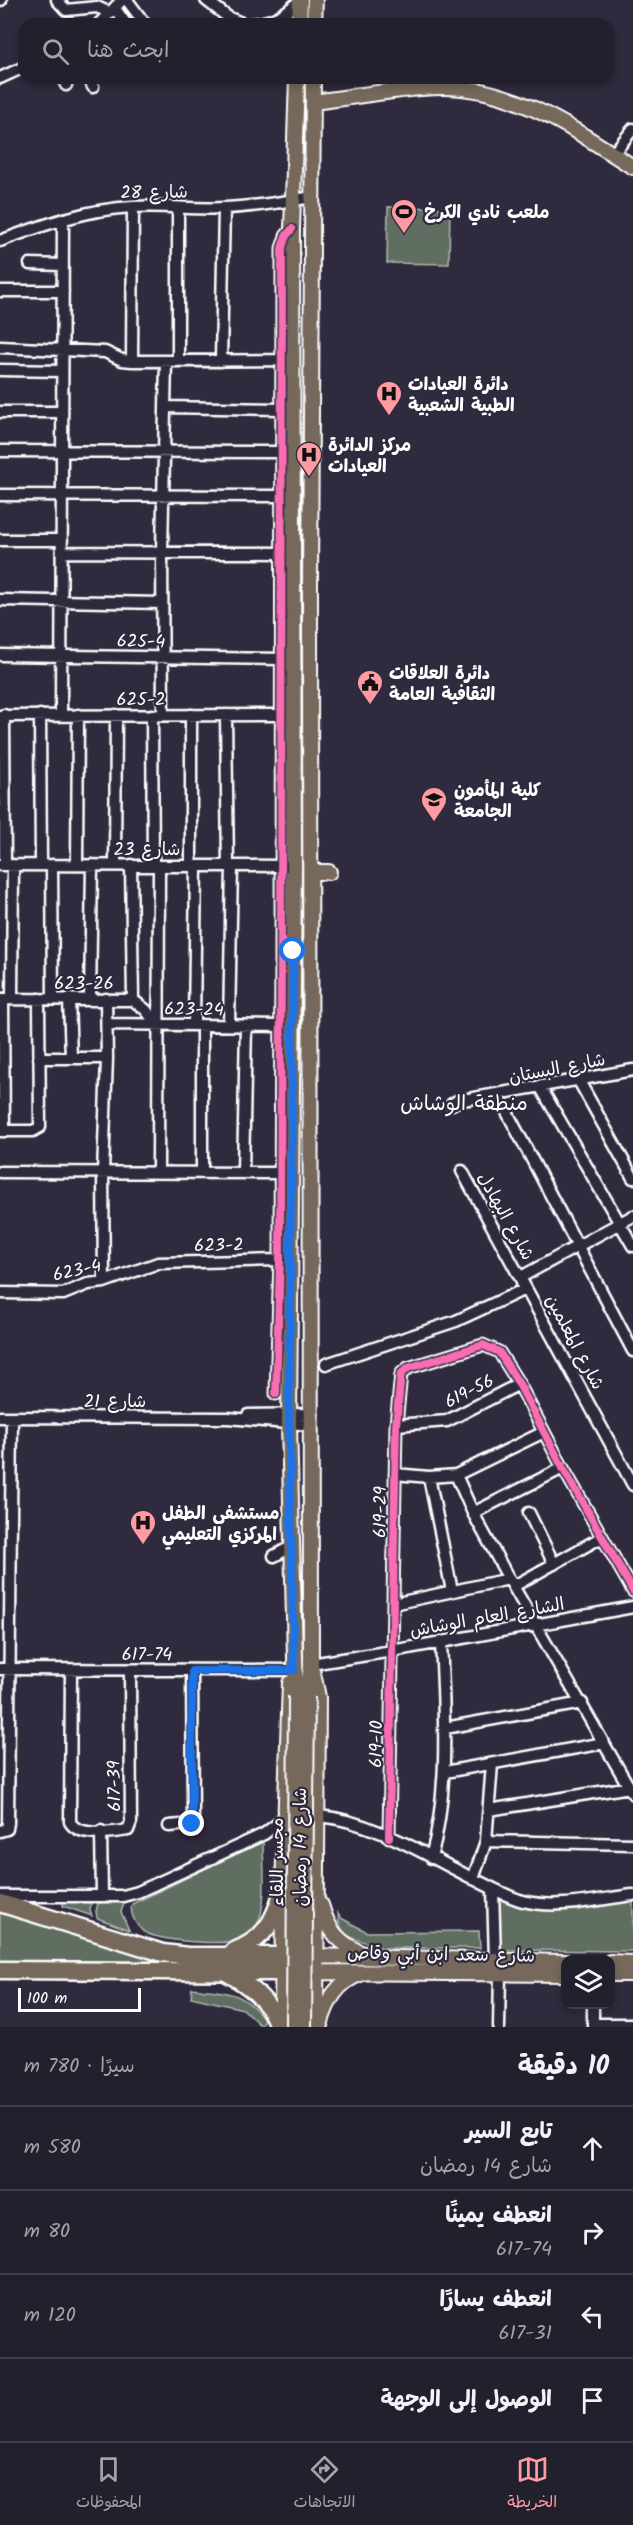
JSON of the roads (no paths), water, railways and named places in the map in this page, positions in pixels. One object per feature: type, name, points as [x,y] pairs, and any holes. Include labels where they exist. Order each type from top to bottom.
[{"type":"highway","points":[[224,1963],[262,1935],[279,1904],[283,1889]]},
{"type":"highway","points":[[0,1903],[162,1953],[224,1963],[260,1996],[285,2026]]},
{"type":"highway","points":[[0,1970],[224,1963],[286,1964]]},
{"type":"main road","points":[[299,18],[300,0]]},
{"type":"main road","points":[[314,18],[315,0]]},
{"type":"main road","name":"شارع 14 رمضان","points":[[297,84],[292,229],[294,796],[288,866],[287,952],[291,1547],[294,1670],[302,1696]]},
{"type":"main road","name":"شارع 14 رمضان","points":[[302,1696],[311,1666],[313,84]]},
{"type":"main road","points":[[313,102],[436,87],[481,91],[514,101],[555,118],[633,167]]},
{"type":"main road","points":[[283,354],[294,332]]},
{"type":"main road","points":[[282,775],[294,796]]},
{"type":"main road","points":[[311,872],[329,872]]},
{"type":"main road","points":[[279,1307],[291,1322]]},
{"type":"main road","name":"شارع 14 رمضان","points":[[311,1666],[316,1679],[318,1697],[319,1815],[313,2026]]},
{"type":"main road","name":"شارع 14 رمضان","points":[[285,2026],[286,1964],[283,1889],[288,1696],[290,1678],[294,1670]]},
{"type":"main road","name":"مجسر اللقاء","points":[[302,1696],[313,2026]]},
{"type":"main road","name":"مجسر اللقاء","points":[[285,2026],[302,1696]]},
{"type":"main road","points":[[313,2026],[340,1986],[370,1964],[343,1944],[332,1931],[322,1908],[318,1890]]},
{"type":"main road","name":"شارع سعد ابن أبي وقاص","points":[[314,1956],[370,1964],[497,1967],[561,1973]]},
{"type":"main road","name":"شارع سعد ابن أبي وقاص","points":[[497,1967],[561,1962]]},
{"type":"main road","points":[[615,1962],[633,1962]]},
{"type":"main road","name":"شارع سعد ابن أبي وقاص","points":[[314,1972],[370,1964]]},
{"type":"main road","points":[[615,1974],[633,1974]]},
{"type":"street","points":[[57,0],[66,10],[115,7]]},
{"type":"street","points":[[127,0],[140,18]]},
{"type":"street","points":[[206,0],[229,18]]},
{"type":"street","points":[[276,18],[282,16],[300,0]]},
{"type":"street","points":[[105,18],[115,7]]},
{"type":"street","points":[[0,78],[18,70]]},
{"type":"street","points":[[613,154],[633,129]]},
{"type":"street","name":"شارع 28","points":[[0,241],[63,219],[133,207],[224,208],[312,197]]},
{"type":"street","points":[[132,361],[133,207]]},
{"type":"street","points":[[178,208],[178,361]]},
{"type":"street","points":[[221,360],[224,208]]},
{"type":"street","points":[[61,715],[63,219]]},
{"type":"street","points":[[288,866],[282,775],[282,248],[284,240],[292,229]]},
{"type":"street","points":[[30,264],[63,265]]},
{"type":"street","points":[[0,291],[63,291]]},
{"type":"street","points":[[0,348],[105,352],[122,360],[132,361],[221,360],[283,354]]},
{"type":"street","points":[[158,1173],[156,866],[158,715],[162,657],[166,361]]},
{"type":"street","points":[[0,370],[62,371]]},
{"type":"street","points":[[165,407],[282,409]]},
{"type":"street","points":[[0,412],[62,412]]},
{"type":"street","points":[[0,451],[282,452]]},
{"type":"street","points":[[0,495],[282,496]]},
{"type":"street","points":[[0,540],[62,540]]},
{"type":"street","points":[[62,552],[282,552]]},
{"type":"street","points":[[0,600],[162,603]]},
{"type":"street","name":"625-4","points":[[0,656],[282,659]]},
{"type":"street","points":[[40,715],[53,999]]},
{"type":"street","points":[[77,865],[78,715]]},
{"type":"street","points":[[115,866],[116,715]]},
{"type":"street","points":[[191,715],[202,1173]]},
{"type":"street","points":[[226,715],[230,866],[229,1026]]},
{"type":"street","name":"625-2","points":[[2,716],[282,715]]},
{"type":"street","points":[[2,716],[6,865],[2,1131],[33,1131],[40,1126],[39,999]]},
{"type":"street","name":"شارع 23","points":[[6,865],[288,866]]},
{"type":"street","points":[[90,999],[92,866]]},
{"type":"street","points":[[131,866],[133,1000]]},
{"type":"street","points":[[276,1394],[280,1260],[281,1026],[287,952]]},
{"type":"street","name":"623-26","points":[[5,999],[133,1000],[146,1010],[157,1025]]},
{"type":"street","points":[[69,999],[70,1058]]},
{"type":"street","points":[[104,1282],[106,999]]},
{"type":"street","name":"623-24","points":[[107,1024],[281,1026]]},
{"type":"street","points":[[243,1173],[246,1026]]},
{"type":"street","points":[[39,1058],[107,1058]]},
{"type":"street","name":"شارع البستان","points":[[452,1104],[457,1101],[633,1070]]},
{"type":"street","points":[[579,1081],[633,1178]]},
{"type":"street","points":[[541,1088],[633,1246]]},
{"type":"street","points":[[498,1095],[633,1351]]},
{"type":"street","name":"شارع البهادل","points":[[462,1171],[521,1277]]},
{"type":"street","points":[[0,1172],[280,1173]]},
{"type":"street","points":[[326,1364],[456,1321],[523,1290],[521,1277],[633,1216]]},
{"type":"street","name":"623-2","points":[[158,1263],[280,1260]]},
{"type":"street","name":"623-4","points":[[0,1293],[63,1294],[158,1263]]},
{"type":"street","name":"شارع المعلمين","points":[[521,1277],[633,1485]]},
{"type":"street","name":"619-29","points":[[392,1652],[396,1425],[402,1374],[408,1368],[483,1345],[499,1352],[519,1384]]},
{"type":"street","points":[[519,1384],[563,1468],[633,1591]]},
{"type":"street","name":"619-56","points":[[396,1425],[447,1421],[519,1384]]},
{"type":"street","points":[[0,1831],[7,1829],[8,1823],[5,1670],[6,1418]]},
{"type":"street","name":"شارع 21","points":[[6,1418],[311,1419]]},
{"type":"street","points":[[395,1474],[429,1477],[456,1475],[544,1431]]},
{"type":"street","points":[[473,1513],[563,1468]]},
{"type":"street","points":[[456,1475],[473,1513],[631,1790],[489,1810]]},
{"type":"street","points":[[429,1477],[452,1591]]},
{"type":"street","points":[[529,1513],[554,1564]]},
{"type":"street","points":[[393,1604],[452,1591],[512,1583],[554,1564],[602,1537]]},
{"type":"street","points":[[274,1556],[291,1547]]},
{"type":"street","name":"الشارع العام الوشاش","points":[[311,1666],[633,1607]]},
{"type":"street","points":[[431,1858],[438,1831],[445,1772],[441,1641]]},
{"type":"street","name":"619-10","points":[[389,1837],[392,1652]]},
{"type":"street","name":"617-74","points":[[5,1670],[294,1670]]},
{"type":"street","name":"617-39","points":[[71,1670],[70,1822],[80,1831],[128,1830],[131,1822],[130,1671]]},
{"type":"street","points":[[169,1826],[187,1826],[192,1824],[193,1820],[192,1671]]},
{"type":"street","points":[[445,1728],[582,1703]]},
{"type":"street","points":[[445,1772],[604,1743]]},
{"type":"street","points":[[473,1879],[486,1841],[492,1764]]},
{"type":"street","points":[[319,1815],[343,1820],[389,1837],[493,1889],[523,1901],[566,1904],[633,1895]]},
{"type":"street","points":[[0,1896],[102,1896],[138,1893],[264,1834],[285,1818]]},
{"type":"street","points":[[101,1831],[102,1896]]},
{"type":"street","points":[[486,1841],[633,1844]]},
{"type":"street","points":[[493,1889],[499,2027]]},
{"type":"street","points":[[593,2009],[593,2026],[633,2024]]},
{"type":"place","name":"ملعب نادي الكرخ","points":[[404,235]]},
{"type":"place","name":"دائرة العيادات الطبية الشعبية","points":[[389,417]]},
{"type":"place","name":"مركز الدائرة العيادات","points":[[309,478]]},
{"type":"place","name":"دائرة العلاقات الثقافية العامة","points":[[370,706]]},
{"type":"place","name":"كلية المأمون الجامعة","points":[[434,823]]},
{"type":"place","name":"مستشفى الطفل المركزي التعليمي","points":[[143,1546]]},
{"type":"district","name":"منطقة الوشاش","points":[[464,1103]]}]
